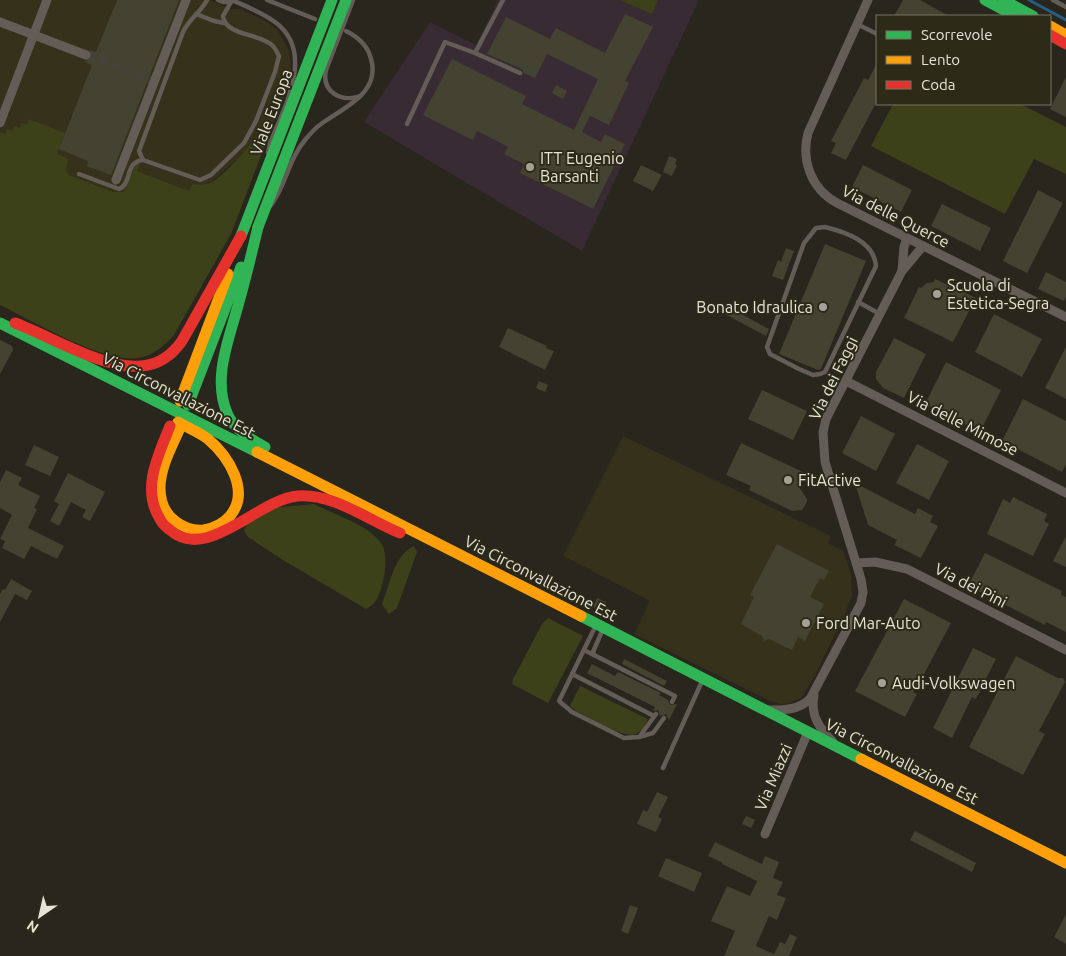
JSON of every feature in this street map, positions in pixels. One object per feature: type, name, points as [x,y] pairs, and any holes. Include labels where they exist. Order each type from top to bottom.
[{"type":"main road","name":"Viale Europa","points":[[241,236],[332,0]]},
{"type":"main road","name":"Viale Europa","points":[[258,227],[346,0]]},
{"type":"main road","points":[[985,0],[1013,15]]},
{"type":"main road","points":[[1003,0],[1030,15]]},
{"type":"main road","points":[[1051,27],[1066,35]]},
{"type":"main road","points":[[1051,36],[1066,44]]},
{"type":"main road","points":[[241,236],[184,403],[258,227]]},
{"type":"main road","points":[[258,227],[224,365],[222,391],[227,413],[235,426],[248,438],[319,475],[387,519]]},
{"type":"main road","points":[[0,318],[35,330],[71,348],[108,361],[135,367],[154,364],[172,353],[178,346],[220,276],[241,236]]},
{"type":"main road","name":"Via Circonvallazione Est","points":[[0,323],[704,678],[763,710],[1001,828],[1066,863]]},
{"type":"main road","points":[[71,359],[110,386],[203,436],[222,454],[237,480],[237,502],[232,512],[218,526],[207,530],[193,530],[180,526],[167,514],[161,503],[160,489],[174,428],[152,474],[150,498],[163,524],[179,536],[198,540],[211,538],[270,504],[299,496],[328,501],[383,526],[413,537],[431,541]]},
{"type":"street","points":[[0,123],[48,0]]},
{"type":"street","points":[[116,180],[156,82],[186,0]]},
{"type":"street","name":"Via delle Querce","points":[[868,0],[809,128],[806,143],[807,163],[814,182],[824,195],[1066,317]]},
{"type":"street","points":[[0,22],[86,55]]},
{"type":"street","name":"Via dei Faggi","points":[[763,710],[786,710],[807,702],[814,694],[861,602],[862,586],[857,563],[825,462],[823,432],[826,420],[900,275],[903,268],[904,247],[908,238]]},
{"type":"street","name":"Via dei Faggi","points":[[900,275],[923,246]]},
{"type":"street","name":"Via delle Mimose","points":[[846,381],[1066,492]]},
{"type":"street","name":"Via dei Pini","points":[[857,563],[875,562],[907,569],[1066,650]]},
{"type":"street","name":"Via dei Faggi","points":[[814,694],[812,709],[815,720],[821,730],[839,748]]},
{"type":"street","name":"Via Miazzi","points":[[765,834],[808,732]]},
{"type":"lane","points":[[143,160],[139,151],[156,82],[188,23],[207,0]]},
{"type":"lane","points":[[218,0],[223,2],[233,1],[257,11],[278,24],[287,34],[295,56],[295,73],[292,87],[270,143],[262,182]]},
{"type":"lane","points":[[265,0],[315,19]]},
{"type":"lane","points":[[346,0],[346,17]]},
{"type":"lane","points":[[352,0],[326,70],[325,78],[330,90],[338,97],[349,99],[361,96]]},
{"type":"lane","points":[[475,53],[503,0]]},
{"type":"lane","points":[[1053,0],[1066,6]]},
{"type":"lane","points":[[1058,0],[1066,6]]},
{"type":"lane","points":[[224,23],[224,14],[233,1]]},
{"type":"lane","points":[[79,174],[119,189],[125,184],[133,164],[136,161],[143,160],[200,180],[212,175],[244,143],[259,113],[275,72],[279,56],[274,47],[266,41],[231,28],[224,23],[196,14]]},
{"type":"lane","points":[[857,24],[876,34]]},
{"type":"lane","points":[[264,214],[277,196],[291,162],[306,139],[320,125],[361,96],[371,80],[373,72],[372,61],[368,51],[362,42],[346,31]]},
{"type":"lane","points":[[407,124],[445,42],[520,73]]},
{"type":"lane","points":[[825,227],[851,235],[868,247],[875,258],[876,266],[858,302],[825,372],[813,374],[770,354],[767,347],[804,243],[816,228],[825,227]]},
{"type":"lane","points":[[858,302],[881,314]]},
{"type":"lane","points":[[600,626],[584,650],[559,701],[624,738],[639,737],[656,730],[664,718]]},
{"type":"lane","points":[[594,655],[600,626]]},
{"type":"lane","points":[[584,650],[675,696],[672,702]]},
{"type":"lane","points":[[572,674],[655,715],[639,737]]},
{"type":"lane","points":[[663,768],[704,678]]},
{"type":"lane","points":[[664,698],[667,692]]},
{"type":"shaded area","points":[[0,0],[210,0],[231,9],[241,9],[266,21],[277,29],[289,50],[291,63],[289,84],[267,140],[255,136],[241,156],[211,182],[202,185],[192,184],[189,191],[137,171],[124,192],[114,192],[69,175],[66,172],[66,168],[69,159],[0,132]]},
{"type":"shaded area","name":"ITT Eugenio Barsanti","points":[[498,0],[699,0],[582,251],[364,122],[430,22],[476,45]]},
{"type":"shaded area","points":[[623,436],[831,536],[828,543],[843,551],[851,574],[852,596],[814,677],[801,698],[781,704],[770,701],[634,634],[650,601],[563,556]]},
{"type":"green space","points":[[620,0],[658,0],[652,14]]},
{"type":"green space","points":[[892,105],[1022,105],[1066,127],[1066,174],[1034,159],[1005,214],[871,146]]},
{"type":"green space","points":[[29,119],[65,133],[57,154],[69,159],[66,169],[69,175],[114,192],[124,192],[136,164],[140,164],[137,171],[189,191],[192,184],[207,184],[217,178],[236,161],[256,136],[267,140],[231,234],[174,335],[154,352],[139,358],[124,358],[107,354],[69,340],[0,305],[0,132],[5,134],[7,129],[13,131],[14,126],[20,128],[22,123],[27,125]]},
{"type":"green space","points":[[314,504],[360,525],[381,543],[385,556],[384,577],[378,597],[370,607],[366,609],[283,560],[248,537],[244,531],[247,524],[271,508]]},
{"type":"green space","points":[[414,546],[417,552],[397,608],[389,614],[382,604],[390,579],[402,556]]},
{"type":"green space","points":[[548,618],[583,636],[548,703],[512,684],[542,624]]},
{"type":"green space","points":[[580,686],[648,719],[644,728],[636,734],[630,735],[606,727],[576,711],[570,706]]},
{"type":"building","points":[[117,0],[179,0],[111,175],[87,166],[88,161],[59,149],[92,65],[84,62],[92,58],[89,50],[96,52]]},
{"type":"building","points":[[903,0],[920,0],[947,15],[895,15]]},
{"type":"building","points":[[625,14],[653,27],[625,81],[629,83],[609,125],[590,116],[582,132],[601,142],[605,134],[625,144],[593,209],[520,173],[524,164],[504,154],[508,147],[477,131],[473,140],[423,115],[452,59],[526,96],[522,104],[574,130],[598,79],[547,54],[535,78],[524,73],[522,69],[487,54],[506,17],[550,39],[556,28],[605,53]]},
{"type":"building","points":[[876,65],[876,103],[846,160],[831,153],[836,143],[831,141],[864,78],[868,80]]},
{"type":"building","points":[[1066,77],[1066,117],[1050,109]]},
{"type":"building","points":[[556,85],[567,91],[563,99],[552,93]]},
{"type":"building","points":[[669,156],[677,159],[675,164],[677,165],[672,176],[663,172]]},
{"type":"building","points":[[641,165],[662,175],[653,191],[633,181]]},
{"type":"building","points":[[863,165],[912,190],[901,212],[852,187]]},
{"type":"building","points":[[1038,190],[1063,203],[1027,273],[1003,261]]},
{"type":"building","points":[[942,204],[991,228],[980,251],[931,226]]},
{"type":"building","name":"Bonato Idraulica","points":[[825,244],[866,261],[821,369],[818,370],[779,354]]},
{"type":"building","points":[[786,248],[794,251],[783,280],[772,276],[778,260],[781,262]]},
{"type":"building","points":[[1046,272],[1066,282],[1064,301],[1038,289]]},
{"type":"building","points":[[935,279],[976,298],[953,342],[904,318],[919,287],[921,288],[927,283],[934,282]]},
{"type":"building","points":[[726,306],[769,329],[766,336],[723,313]]},
{"type":"building","points":[[994,314],[1042,339],[1022,377],[975,352]]},
{"type":"building","points":[[508,328],[554,351],[545,370],[499,347]]},
{"type":"building","points":[[894,338],[926,354],[904,398],[883,388],[876,379],[876,372]]},
{"type":"building","points":[[0,340],[12,346],[13,350],[0,374]]},
{"type":"building","points":[[1066,347],[1066,399],[1045,388]]},
{"type":"building","points":[[946,362],[1001,390],[980,432],[925,404]]},
{"type":"building","points":[[539,381],[548,385],[545,392],[536,388]]},
{"type":"building","points":[[762,390],[807,411],[793,440],[748,419]]},
{"type":"building","points":[[1023,399],[1066,421],[1066,464],[1062,472],[1002,441]]},
{"type":"building","points":[[861,416],[895,434],[876,471],[842,453]]},
{"type":"building","points":[[741,443],[805,473],[799,487],[807,499],[802,510],[792,511],[749,490],[751,486],[726,475]]},
{"type":"building","points":[[917,444],[949,461],[929,500],[896,483]]},
{"type":"building","points":[[34,445],[59,457],[50,476],[25,465]]},
{"type":"building","points":[[6,470],[22,478],[18,485],[40,496],[34,508],[37,509],[28,528],[64,546],[57,559],[31,546],[24,559],[2,548],[5,541],[0,539],[12,515],[0,508],[0,482]]},
{"type":"building","points":[[68,473],[105,492],[90,521],[82,517],[86,510],[71,502],[59,526],[50,521],[59,504],[54,501]]},
{"type":"building","points":[[855,483],[915,514],[918,508],[933,516],[930,522],[938,526],[921,558],[894,545],[897,540],[868,525]]},
{"type":"building","points":[[1013,497],[1047,514],[1044,521],[1049,524],[1033,556],[987,534],[1003,499],[1010,503]]},
{"type":"building","points":[[1066,536],[1066,567],[1053,561]]},
{"type":"building","points":[[777,544],[829,571],[824,580],[820,578],[810,597],[824,604],[805,641],[798,637],[792,650],[769,639],[764,641],[762,636],[741,624],[754,597],[750,595]]},
{"type":"building","points":[[985,553],[1062,591],[1061,595],[1066,597],[1066,632],[1046,622],[1045,625],[968,586]]},
{"type":"building","points":[[11,579],[32,591],[27,600],[15,594],[0,622],[0,594],[3,589],[5,590]]},
{"type":"building","points":[[597,598],[606,602],[601,611],[593,607]]},
{"type":"building","points":[[904,599],[951,623],[913,692],[917,694],[905,717],[855,691]]},
{"type":"building","points":[[973,648],[996,659],[976,699],[972,697],[952,738],[933,728]]},
{"type":"building","points":[[1016,656],[1058,678],[1063,678],[1065,682],[1039,731],[1045,734],[1023,775],[969,747]]},
{"type":"building","points":[[624,659],[667,681],[664,686],[622,664]]},
{"type":"building","points":[[592,664],[615,676],[618,672],[661,693],[659,695],[668,700],[670,705],[677,704],[669,720],[666,714],[660,716],[658,710],[653,711],[655,707],[587,673]]},
{"type":"building","points":[[657,792],[668,797],[658,817],[662,819],[656,832],[637,824],[643,810],[647,812]]},
{"type":"building","points":[[746,816],[755,820],[751,828],[742,824]]},
{"type":"building","points":[[915,831],[976,863],[972,872],[910,840]]},
{"type":"building","points":[[715,842],[762,864],[765,856],[779,862],[773,878],[783,882],[777,895],[786,898],[777,920],[769,916],[756,946],[774,954],[780,942],[785,944],[790,934],[797,937],[789,956],[724,956],[735,931],[711,921],[727,886],[750,896],[757,881],[708,856]]},
{"type":"building","points":[[666,858],[702,873],[694,892],[658,876]]},
{"type":"building","points":[[630,905],[638,908],[628,934],[621,931]]},
{"type":"building","points":[[1066,914],[1066,944],[1054,937]]},
{"type":"waterway","points":[[1029,0],[1066,20]]},
{"type":"tunnel","points":[[86,55],[150,80]]},
{"type":"traffic: fast","points":[[241,236],[332,0]]},
{"type":"traffic: fast","points":[[258,227],[346,0]]},
{"type":"traffic: fast","points":[[985,0],[1013,15]]},
{"type":"traffic: fast","points":[[1003,0],[1031,15]]},
{"type":"traffic: fast","points":[[258,227],[227,344],[221,387],[223,401],[231,420],[244,434],[265,447]]},
{"type":"traffic: fast","points":[[188,405],[241,267]]},
{"type":"traffic: fast","points":[[0,323],[257,452]]},
{"type":"traffic: fast","points":[[581,616],[861,759]]},
{"type":"traffic: slow","points":[[1051,27],[1066,35]]},
{"type":"traffic: slow","points":[[180,401],[228,274]]},
{"type":"traffic: slow","points":[[178,422],[201,434],[216,446],[229,464],[238,485],[236,506],[230,516],[211,528],[196,530],[182,526],[168,514],[162,502],[160,481],[179,430]]},
{"type":"traffic: slow","points":[[257,452],[581,616]]},
{"type":"traffic: slow","points":[[861,759],[1066,863]]},
{"type":"traffic: jam","points":[[1051,36],[1066,44]]},
{"type":"traffic: jam","points":[[15,323],[78,351],[111,363],[127,366],[154,364],[174,351],[182,341],[241,236]]},
{"type":"traffic: jam","points":[[170,426],[153,472],[152,496],[154,508],[163,524],[184,538],[200,539],[216,535],[266,507],[298,496],[311,496],[337,503],[400,533]]},
{"type":"place","name":"ITT Eugenio Barsanti","points":[[530,167]]},
{"type":"place","name":"Scuola di Estetica-Segra","points":[[937,294]]},
{"type":"place","name":"Bonato Idraulica","points":[[823,307]]},
{"type":"place","name":"FitActive","points":[[788,480]]},
{"type":"place","name":"Ford Mar-Auto","points":[[806,623]]},
{"type":"place","name":"Audi-Volkswagen","points":[[882,683]]}]
